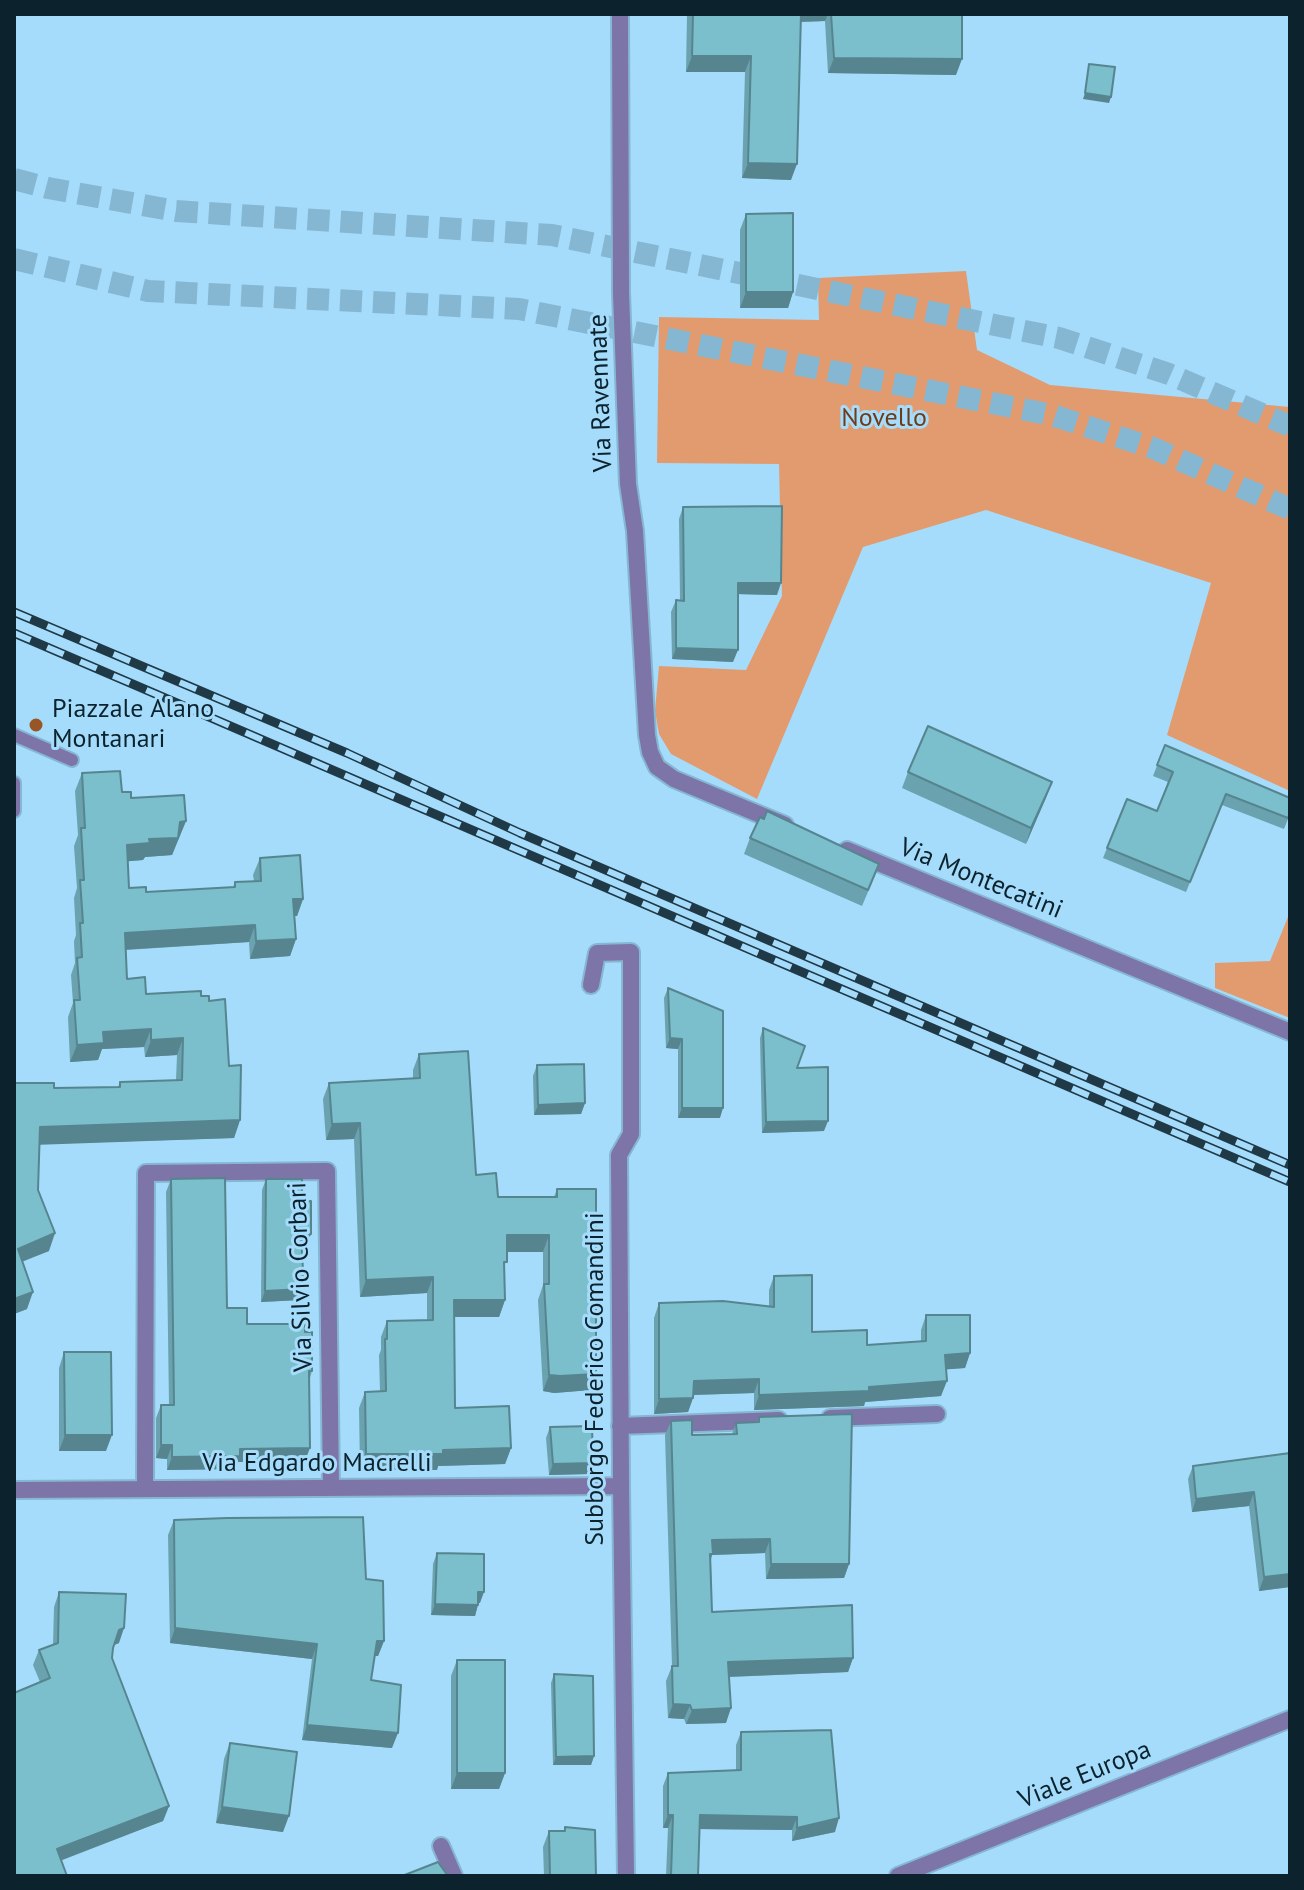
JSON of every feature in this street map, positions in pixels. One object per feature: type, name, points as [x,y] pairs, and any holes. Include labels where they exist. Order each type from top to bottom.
[{"type":"street","name":"Via Ravennate","points":[[620,14],[621,293],[627,472],[635,531],[650,752],[657,767],[674,779],[807,834]]},
{"type":"street","name":"Via Montecatini","points":[[836,846],[1290,1032]]},
{"type":"street","name":"Subborgo Federico Comandini","points":[[591,985],[597,953],[631,952],[631,1134],[619,1155],[626,1876]]},
{"type":"street","name":"Via Silvio Corbari","points":[[145,1489],[146,1173],[327,1171],[331,1488]]},
{"type":"street","points":[[620,1426],[937,1414]]},
{"type":"street","name":"Via Edgardo Macrelli","points":[[14,1490],[621,1486]]},
{"type":"street","name":"Viale Europa","points":[[898,1876],[1290,1719]]},
{"type":"street","points":[[441,1846],[454,1876]]},
{"type":"lane","points":[[14,735],[72,760]]},
{"type":"lane","points":[[14,783],[14,811]]},
{"type":"green space","name":"Novello","points":[[966,271],[977,350],[1050,385],[1290,407],[1290,791],[1167,735],[1211,583],[986,510],[863,547],[757,799],[671,754],[659,734],[655,711],[659,666],[746,670],[782,596],[779,464],[657,463],[659,317],[819,320],[818,278]]},
{"type":"green space","points":[[1290,912],[1290,1018],[1215,988],[1215,963],[1270,961]]},
{"type":"building","points":[[693,14],[801,14],[797,164],[748,163],[751,56],[692,56]]},
{"type":"building","points":[[831,14],[962,14],[962,59],[834,58]]},
{"type":"building","points":[[1089,64],[1115,67],[1111,97],[1085,93]]},
{"type":"building","points":[[793,213],[793,292],[746,292],[746,214]]},
{"type":"building","points":[[782,506],[781,583],[738,583],[738,650],[676,648],[676,600],[684,601],[683,507]]},
{"type":"building","points":[[928,726],[1052,782],[1031,828],[908,772]]},
{"type":"building","points":[[1165,745],[1290,798],[1288,818],[1226,794],[1190,882],[1107,848],[1127,799],[1157,811],[1173,772],[1157,765]]},
{"type":"building","points":[[120,771],[122,792],[131,792],[131,798],[184,795],[186,821],[180,822],[178,838],[149,839],[150,843],[127,845],[129,888],[146,887],[146,892],[235,887],[235,882],[261,881],[260,858],[300,855],[303,899],[293,899],[296,939],[256,941],[255,925],[125,933],[127,979],[145,977],[146,994],[201,991],[201,996],[209,996],[209,1001],[225,999],[229,1066],[241,1065],[240,1120],[40,1127],[38,1190],[55,1233],[18,1249],[33,1292],[14,1299],[14,1083],[54,1083],[54,1088],[120,1087],[120,1082],[182,1080],[183,1038],[151,1040],[151,1029],[103,1032],[104,1043],[77,1045],[74,1000],[80,1000],[77,958],[82,957],[80,880],[84,880],[81,828],[85,828],[82,773]]},
{"type":"building","points":[[767,811],[879,864],[868,890],[750,838],[760,817],[764,819]]},
{"type":"building","points":[[668,988],[723,1011],[723,1108],[682,1108],[682,1039],[670,1038]]},
{"type":"building","points":[[763,1028],[805,1046],[797,1068],[828,1067],[828,1121],[766,1122]]},
{"type":"building","points":[[468,1051],[476,1175],[496,1173],[498,1197],[557,1197],[557,1189],[596,1189],[596,1374],[549,1375],[544,1284],[549,1284],[549,1235],[507,1235],[505,1300],[454,1300],[455,1408],[509,1406],[511,1448],[443,1450],[443,1454],[366,1454],[365,1392],[386,1391],[387,1321],[433,1320],[433,1277],[366,1280],[360,1123],[332,1124],[329,1083],[420,1078],[419,1054]]},
{"type":"building","points":[[584,1064],[585,1103],[538,1105],[537,1065]]},
{"type":"building","points":[[225,1178],[227,1308],[247,1308],[247,1324],[305,1324],[305,1332],[312,1332],[310,1448],[240,1449],[240,1456],[172,1457],[172,1445],[161,1445],[161,1405],[174,1405],[171,1179]]},
{"type":"building","points":[[266,1179],[302,1179],[302,1202],[311,1201],[311,1234],[301,1234],[304,1289],[265,1291]]},
{"type":"building","points":[[812,1275],[812,1332],[867,1330],[867,1345],[926,1341],[926,1315],[970,1315],[970,1353],[945,1355],[947,1381],[869,1387],[869,1391],[759,1395],[759,1379],[694,1381],[693,1398],[659,1399],[659,1303],[723,1301],[774,1307],[774,1276]]},
{"type":"building","points":[[64,1352],[111,1352],[112,1435],[65,1435]]},
{"type":"building","points":[[852,1414],[849,1564],[771,1564],[770,1539],[712,1540],[713,1554],[710,1554],[712,1612],[852,1605],[853,1658],[728,1662],[731,1708],[692,1710],[690,1705],[673,1704],[672,1666],[678,1666],[671,1421],[692,1420],[692,1435],[737,1434],[736,1423],[759,1422],[759,1417]]},
{"type":"building","points":[[592,1426],[593,1463],[553,1464],[550,1427]]},
{"type":"building","points":[[1290,1453],[1290,1574],[1264,1577],[1254,1492],[1196,1499],[1193,1466]]},
{"type":"building","points":[[363,1517],[366,1579],[383,1581],[384,1641],[377,1641],[371,1680],[401,1685],[398,1733],[307,1725],[317,1644],[175,1628],[174,1520]]},
{"type":"building","points":[[437,1553],[484,1554],[484,1592],[478,1592],[478,1605],[435,1604]]},
{"type":"building","points":[[59,1592],[126,1594],[124,1628],[119,1630],[112,1658],[169,1806],[57,1849],[67,1876],[14,1876],[14,1693],[50,1678],[39,1650],[58,1643]]},
{"type":"building","points":[[457,1660],[505,1660],[505,1773],[457,1773]]},
{"type":"building","points":[[554,1674],[593,1676],[594,1756],[556,1757]]},
{"type":"building","points":[[831,1730],[839,1818],[797,1828],[797,1817],[700,1815],[698,1876],[671,1876],[673,1815],[668,1815],[668,1773],[741,1770],[741,1732]]},
{"type":"building","points":[[230,1743],[297,1752],[289,1816],[222,1807]]},
{"type":"building","points":[[565,1827],[595,1830],[596,1876],[550,1876],[549,1831],[565,1831]]},
{"type":"building","points":[[438,1862],[448,1876],[402,1876]]},
{"type":"tunnel","points":[[14,179],[176,211],[552,235],[1059,338],[1169,374],[1290,426]]},
{"type":"tunnel","points":[[14,259],[148,291],[519,309],[1052,415],[1153,448],[1290,509]]},
{"type":"railway","points":[[14,612],[347,753],[520,833],[1290,1165]]},
{"type":"railway","points":[[14,633],[1290,1182]]},
{"type":"place","name":"Piazzale Alano Montanari","points":[[36,725]]}]
